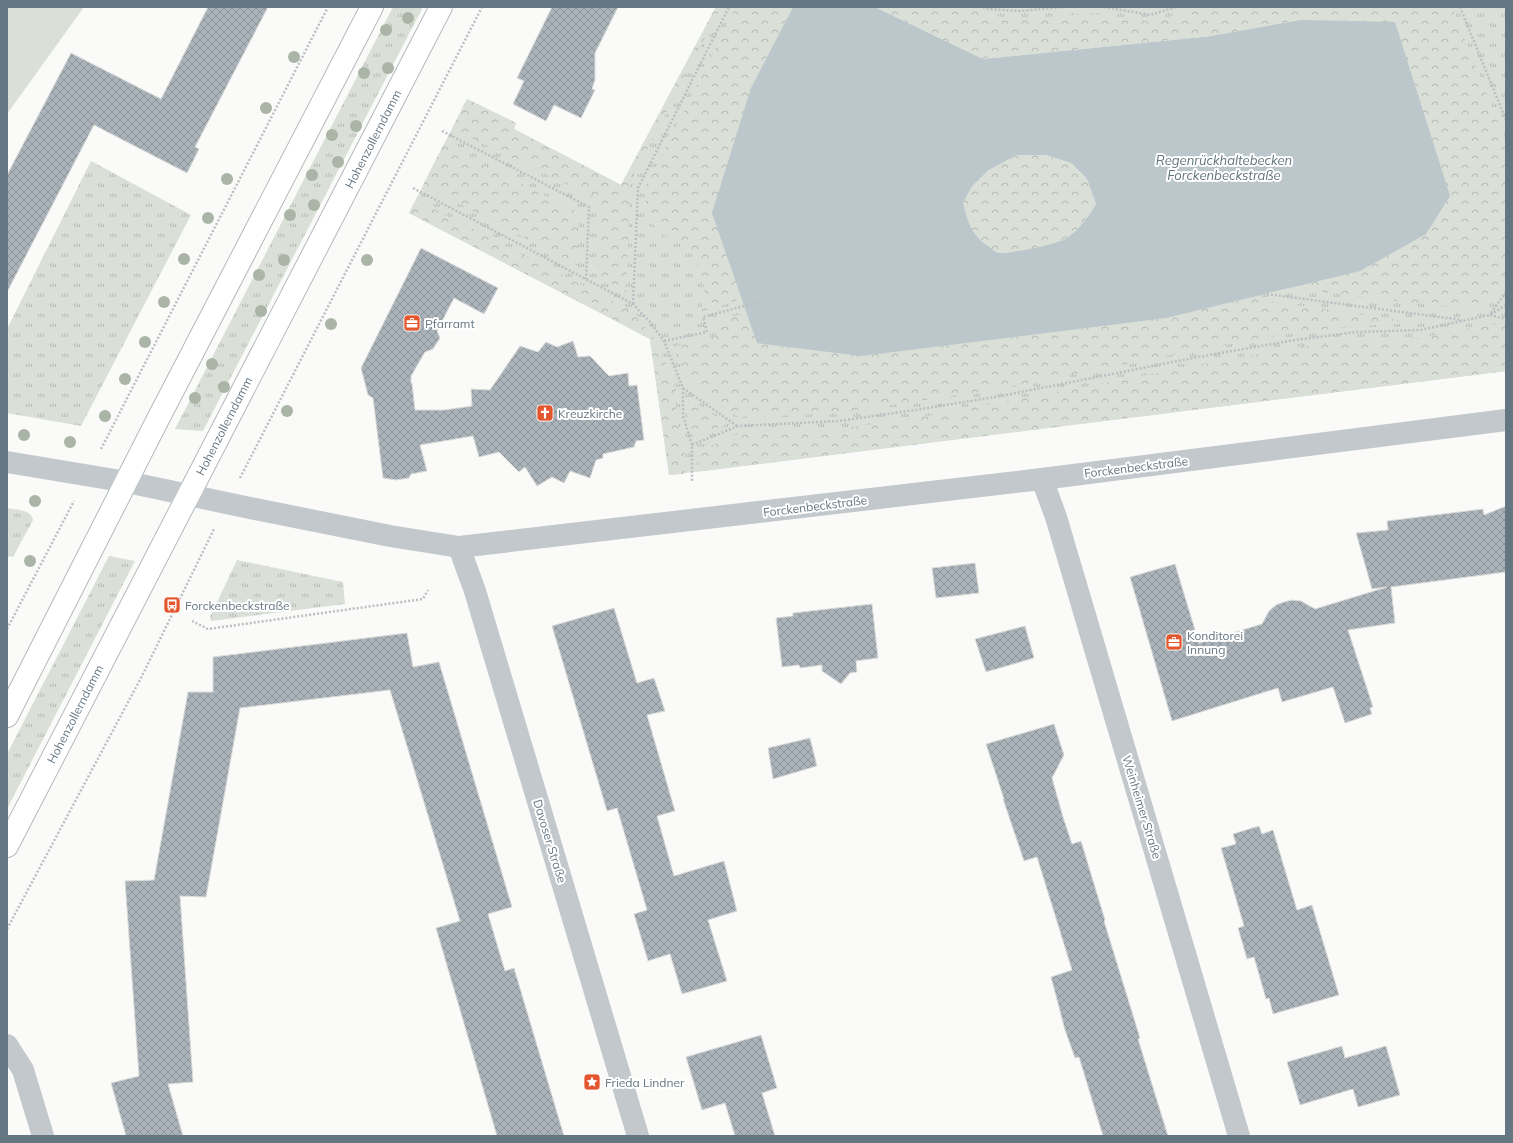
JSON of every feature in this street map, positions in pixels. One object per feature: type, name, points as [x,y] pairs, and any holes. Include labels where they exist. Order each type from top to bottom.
[{"type":"main road","points":[[7,716],[372,7]]},
{"type":"main road","name":"Hohenzollerndamm","points":[[7,846],[441,7]]},
{"type":"street","name":"Forckenbeckstraße","points":[[7,462],[127,482],[390,536],[458,547],[1042,479],[1506,420]]},
{"type":"street","name":"Weinheimer Straße","points":[[1042,479],[1056,517],[1239,1136]]},
{"type":"street","name":"Davoser Straße","points":[[458,547],[476,591],[638,1136]]},
{"type":"street","points":[[7,1045],[23,1070],[43,1136]]},
{"type":"path","points":[[113,422],[328,7]]},
{"type":"path","points":[[260,436],[482,7]]},
{"type":"path","points":[[632,304],[638,188],[729,7]]},
{"type":"path","points":[[983,7],[987,9],[1021,11],[1063,7]]},
{"type":"path","points":[[1104,7],[1150,15],[1176,7]]},
{"type":"path","points":[[1460,7],[1506,120]]},
{"type":"path","points":[[442,131],[589,208],[586,279]]},
{"type":"path","points":[[413,188],[632,304],[650,322],[664,341],[683,388],[683,416],[692,446],[692,481]]},
{"type":"path","points":[[1490,315],[1506,292]]},
{"type":"path","points":[[1267,294],[1465,320]]},
{"type":"path","points":[[664,341],[707,332],[703,318],[763,301]]},
{"type":"path","points":[[692,446],[738,426],[846,420],[1001,396],[1183,360],[1295,340],[1357,332],[1420,330],[1490,315],[1506,305]]},
{"type":"path","points":[[1490,315],[1506,319]]},
{"type":"path","points":[[683,388],[738,426]]},
{"type":"path","points":[[7,629],[50,544]]},
{"type":"path","points":[[7,929],[142,676],[194,570]]},
{"type":"path","points":[[192,621],[208,629],[423,598],[428,590]]},
{"type":"green space","points":[[7,7],[84,7],[7,114]]},
{"type":"green space","points":[[393,7],[423,7],[203,431],[175,429]]},
{"type":"green space","points":[[716,7],[793,7],[751,88],[1267,294],[1289,288],[1212,36],[875,7],[1506,7],[1506,371],[669,475],[650,339],[409,213],[467,99],[516,123],[514,129],[621,185]]},
{"type":"green space","points":[[716,7],[721,7],[630,183],[626,292],[597,275],[602,201],[452,129],[467,99],[516,123],[514,129],[621,185]]},
{"type":"green space","points":[[736,7],[793,7],[751,88],[712,213],[742,299],[700,312],[705,296],[703,281],[694,255],[682,244],[664,236],[646,217],[645,189]]},
{"type":"green space","points":[[875,7],[971,7],[984,15],[1023,19],[1090,13],[1151,22],[1203,7],[1452,7],[1506,143],[1506,274],[1484,306],[1466,309],[1289,288],[1360,271],[1301,20],[1212,36],[983,59]]},
{"type":"green space","points":[[444,144],[579,213],[577,265],[423,185]]},
{"type":"green space","points":[[1017,155],[1046,155],[1071,163],[1087,179],[1096,204],[1081,226],[1064,240],[1035,248],[998,253],[982,242],[974,233],[963,203],[972,186],[989,170]]},
{"type":"green space","points":[[91,161],[191,215],[81,426],[7,413],[7,329]]},
{"type":"green space","points":[[416,200],[629,309],[658,344],[676,389],[676,419],[685,446],[684,474],[669,475],[650,339],[409,213]]},
{"type":"green space","points":[[1249,298],[1417,323],[1356,326],[1293,333],[1196,350],[999,389],[837,413],[740,418],[689,384],[673,347],[717,336],[713,322],[747,313],[757,343],[861,356],[1166,318]]},
{"type":"green space","points":[[1490,324],[1506,327],[1506,371],[696,472],[698,452],[739,433],[838,429],[917,418],[1296,347],[1358,340],[1421,338]]},
{"type":"green space","points":[[688,398],[727,424],[694,439],[688,416]]},
{"type":"green space","points":[[7,508],[26,512],[32,516],[33,520],[13,557],[9,556],[7,560]]},
{"type":"green space","points":[[109,556],[135,561],[7,809],[7,754]]},
{"type":"green space","points":[[237,560],[343,582],[345,604],[211,621],[210,617]]},
{"type":"water","name":"Regenrückhaltebecken Forckenbeckstraße","points":[[793,7],[875,7],[983,59],[1212,36],[1301,20],[1395,22],[1450,196],[1426,234],[1360,271],[1166,318],[861,356],[757,343],[712,213],[751,88]],"holes":[[[1017,155],[1046,155],[1071,163],[1087,179],[1096,204],[1081,226],[1064,240],[1023,250],[998,253],[982,242],[974,233],[963,203],[972,186],[989,170]]]},
{"type":"building","points":[[208,7],[268,7],[195,147],[199,149],[187,173],[94,125],[7,292],[7,175],[71,53],[161,99]]},
{"type":"building","points":[[552,7],[618,7],[595,53],[595,80],[592,89],[595,90],[581,118],[554,105],[546,121],[513,104],[524,81],[517,78]]},
{"type":"building","name":"Kreuzkirche","points":[[421,248],[498,288],[484,314],[454,298],[437,331],[440,338],[433,349],[425,352],[411,376],[415,410],[444,410],[472,406],[471,389],[490,390],[520,346],[538,352],[546,342],[557,347],[573,341],[578,357],[590,356],[609,376],[628,373],[629,386],[637,385],[644,440],[636,441],[634,447],[603,454],[603,458],[596,460],[590,478],[570,471],[564,483],[552,477],[537,486],[525,467],[519,472],[499,452],[479,457],[473,436],[420,445],[427,471],[411,474],[409,478],[396,480],[383,478],[373,398],[368,395],[361,368]]},
{"type":"building","points":[[1506,506],[1506,572],[1391,587],[1395,623],[1348,630],[1373,707],[1370,708],[1372,714],[1345,723],[1333,687],[1282,702],[1278,688],[1172,721],[1130,577],[1175,564],[1199,643],[1262,624],[1269,611],[1276,605],[1284,602],[1292,600],[1301,601],[1315,609],[1387,587],[1372,589],[1356,533],[1388,530],[1387,521],[1483,509],[1484,515]]},
{"type":"building","points":[[975,563],[979,593],[936,598],[932,568]]},
{"type":"building","points":[[872,604],[878,658],[856,661],[857,672],[850,673],[841,684],[822,671],[822,665],[800,668],[799,665],[782,667],[776,618],[793,616],[793,613]]},
{"type":"building","points":[[614,608],[637,683],[654,678],[665,711],[647,715],[675,811],[657,816],[674,876],[724,861],[737,911],[708,920],[727,981],[682,994],[670,954],[648,961],[634,914],[647,910],[617,808],[607,811],[552,626]]},
{"type":"building","points":[[1025,626],[1034,658],[986,672],[975,639]]},
{"type":"building","points":[[407,633],[413,667],[439,662],[512,907],[488,914],[505,971],[514,968],[564,1136],[497,1136],[436,928],[460,921],[390,690],[240,708],[206,897],[180,896],[193,1082],[168,1084],[183,1136],[126,1136],[111,1083],[139,1076],[125,881],[154,880],[188,692],[213,692],[213,657]]},
{"type":"building","points":[[1054,724],[1064,755],[1052,778],[1072,844],[1081,841],[1140,1038],[1138,1039],[1168,1136],[1103,1136],[1079,1057],[1075,1058],[1065,1030],[1051,977],[1072,970],[1037,857],[1024,861],[986,744]]},
{"type":"building","points":[[810,738],[817,766],[773,779],[768,748]]},
{"type":"building","points":[[1259,826],[1262,834],[1273,830],[1297,910],[1312,905],[1339,995],[1273,1014],[1269,998],[1266,999],[1254,957],[1247,959],[1238,928],[1244,926],[1221,848],[1236,844],[1233,834]]},
{"type":"building","points":[[761,1035],[777,1088],[762,1093],[775,1136],[735,1136],[725,1103],[702,1110],[686,1057]]},
{"type":"building","points":[[1342,1046],[1345,1058],[1386,1046],[1400,1095],[1358,1107],[1353,1089],[1300,1105],[1287,1062]]},
{"type":"place","name":"Pfarramt","points":[[412,323]]},
{"type":"place","name":"Kreuzkirche","points":[[545,413]]},
{"type":"place","name":"Forckenbeckstraße","points":[[172,605]]},
{"type":"place","name":"Konditorei Innung","points":[[1174,642]]},
{"type":"place","name":"Frieda Lindner","points":[[592,1082]]}]
